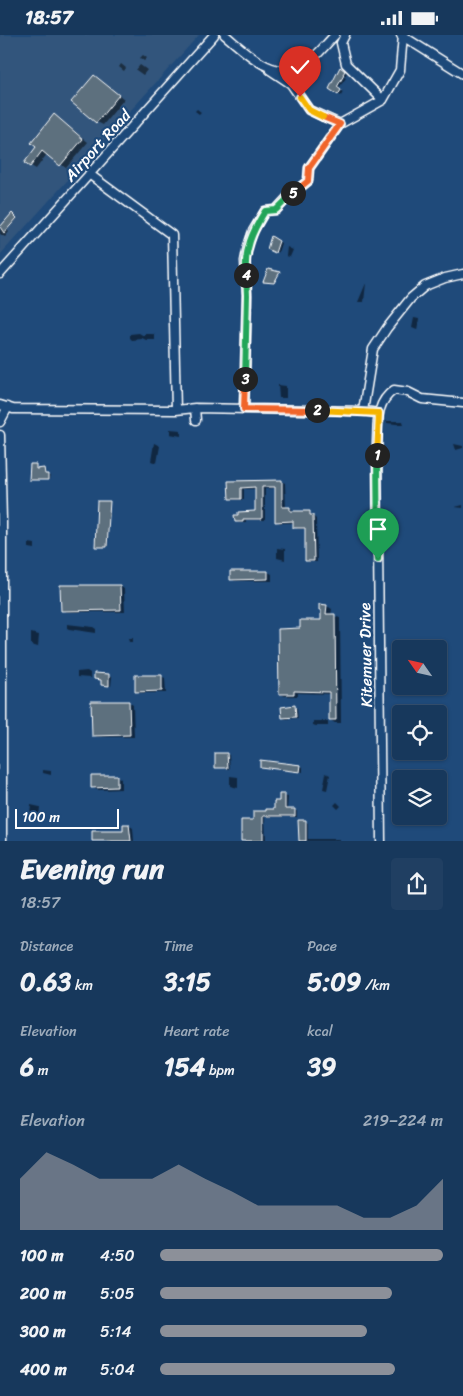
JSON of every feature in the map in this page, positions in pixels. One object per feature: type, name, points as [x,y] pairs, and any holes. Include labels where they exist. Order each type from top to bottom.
[{"type":"street","name":"Airport Road","points":[[0,274],[214,35]]},
{"type":"street","points":[[225,35],[261,64],[291,84],[309,110],[340,124]]},
{"type":"street","points":[[261,64],[279,71],[303,66],[319,53],[335,35]]},
{"type":"street","points":[[345,35],[341,43],[346,64],[383,100]]},
{"type":"street","points":[[244,409],[247,295],[245,261],[254,231],[265,211],[276,210],[287,198],[308,181],[309,168],[340,124],[383,100],[400,70],[402,35],[463,74]]},
{"type":"street","points":[[89,175],[172,235],[176,410]]},
{"type":"street","points":[[363,411],[373,349],[387,328],[411,298],[425,286],[445,278],[463,274]]},
{"type":"street","points":[[0,422],[4,406],[13,409],[176,410],[195,408],[363,411],[379,413],[386,396],[394,390],[408,392],[422,399],[463,403]]},
{"type":"street","points":[[195,408],[196,420]]},
{"type":"street","name":"Kitemuer Drive","points":[[379,413],[377,445],[381,841]]},
{"type":"street","points":[[0,435],[2,841]]},
{"type":"shaded area","points":[[0,35],[199,35],[0,255]]},
{"type":"building","points":[[340,67],[345,71],[337,87],[341,90],[338,95],[329,89]]},
{"type":"building","points":[[94,75],[119,95],[96,123],[71,102]]},
{"type":"building","points":[[54,114],[83,139],[60,166],[42,151],[30,167],[24,163],[36,147],[31,143]]},
{"type":"building","points":[[12,213],[17,218],[4,233],[0,227]]},
{"type":"building","points":[[271,236],[279,241],[275,253],[267,249]]},
{"type":"building","points":[[268,269],[280,272],[274,283],[263,282]]},
{"type":"building","points":[[30,464],[36,464],[36,469],[44,468],[45,474],[48,474],[48,480],[29,480]]},
{"type":"building","points":[[282,480],[282,507],[290,507],[290,511],[310,511],[310,515],[313,515],[314,561],[305,561],[305,528],[293,528],[293,521],[275,522],[275,487],[262,487],[262,519],[243,519],[243,522],[235,522],[234,515],[238,515],[238,512],[255,511],[255,487],[241,488],[241,499],[229,499],[228,481]]},
{"type":"building","points":[[97,501],[110,501],[107,547],[95,547]]},
{"type":"building","points":[[230,571],[268,571],[268,579],[230,580]]},
{"type":"building","points":[[60,585],[120,585],[121,610],[61,611]]},
{"type":"building","points":[[319,604],[327,605],[326,614],[335,614],[336,720],[329,720],[329,692],[294,691],[294,694],[279,694],[278,629],[300,628],[300,620],[321,620]]},
{"type":"building","points":[[94,673],[109,674],[109,686],[101,685],[101,680],[94,679]]},
{"type":"building","points":[[135,675],[162,675],[162,691],[135,692]]},
{"type":"building","points":[[91,701],[129,701],[130,735],[92,736]]},
{"type":"building","points":[[295,705],[296,717],[282,718],[281,707]]},
{"type":"building","points":[[215,753],[227,753],[228,768],[215,768]]},
{"type":"building","points":[[260,760],[301,765],[300,772],[260,767]]},
{"type":"building","points":[[91,775],[117,775],[117,787],[91,788]]},
{"type":"building","points":[[279,794],[285,794],[285,809],[295,809],[295,816],[263,816],[263,841],[241,841],[241,820],[253,820],[253,811],[274,809],[274,801],[279,801]]},
{"type":"building","points":[[298,820],[306,820],[306,841],[299,841]]},
{"type":"building","points":[[123,824],[129,824],[131,841],[92,841],[92,831],[123,831]]},
{"type":"route","points":[[300,97],[309,110],[340,124],[309,168],[308,181],[287,198],[276,210],[265,211],[248,246],[245,261],[247,295],[244,409],[363,411],[379,413],[377,445],[378,559]]}]
